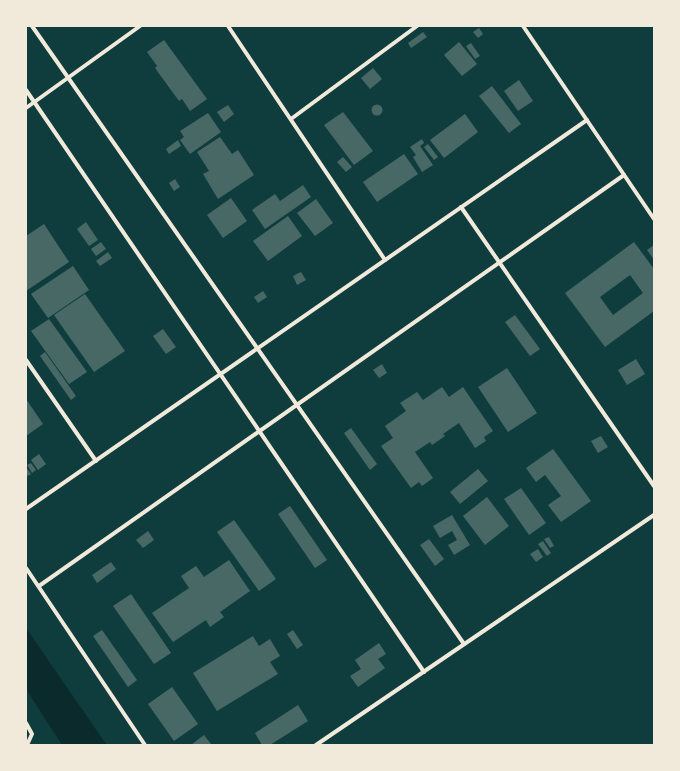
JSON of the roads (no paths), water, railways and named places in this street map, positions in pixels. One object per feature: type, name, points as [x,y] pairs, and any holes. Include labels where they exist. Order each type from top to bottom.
[{"type":"street","points":[[32,26],[464,644]]},
{"type":"street","points":[[26,108],[140,26]]},
{"type":"street","points":[[228,26],[385,260]]},
{"type":"street","points":[[291,119],[417,26]]},
{"type":"street","points":[[523,26],[654,219]]},
{"type":"street","points":[[26,90],[424,672]]},
{"type":"street","points":[[26,509],[587,120]]},
{"type":"street","points":[[39,586],[624,175]]},
{"type":"street","points":[[461,207],[654,486]]},
{"type":"street","points":[[26,360],[96,461]]},
{"type":"street","points":[[316,745],[654,515]]},
{"type":"street","points":[[26,568],[145,745]]},
{"type":"street","points":[[26,723],[32,734],[26,745]]},
{"type":"water","points":[[26,628],[106,745],[62,745],[26,689]]}]
